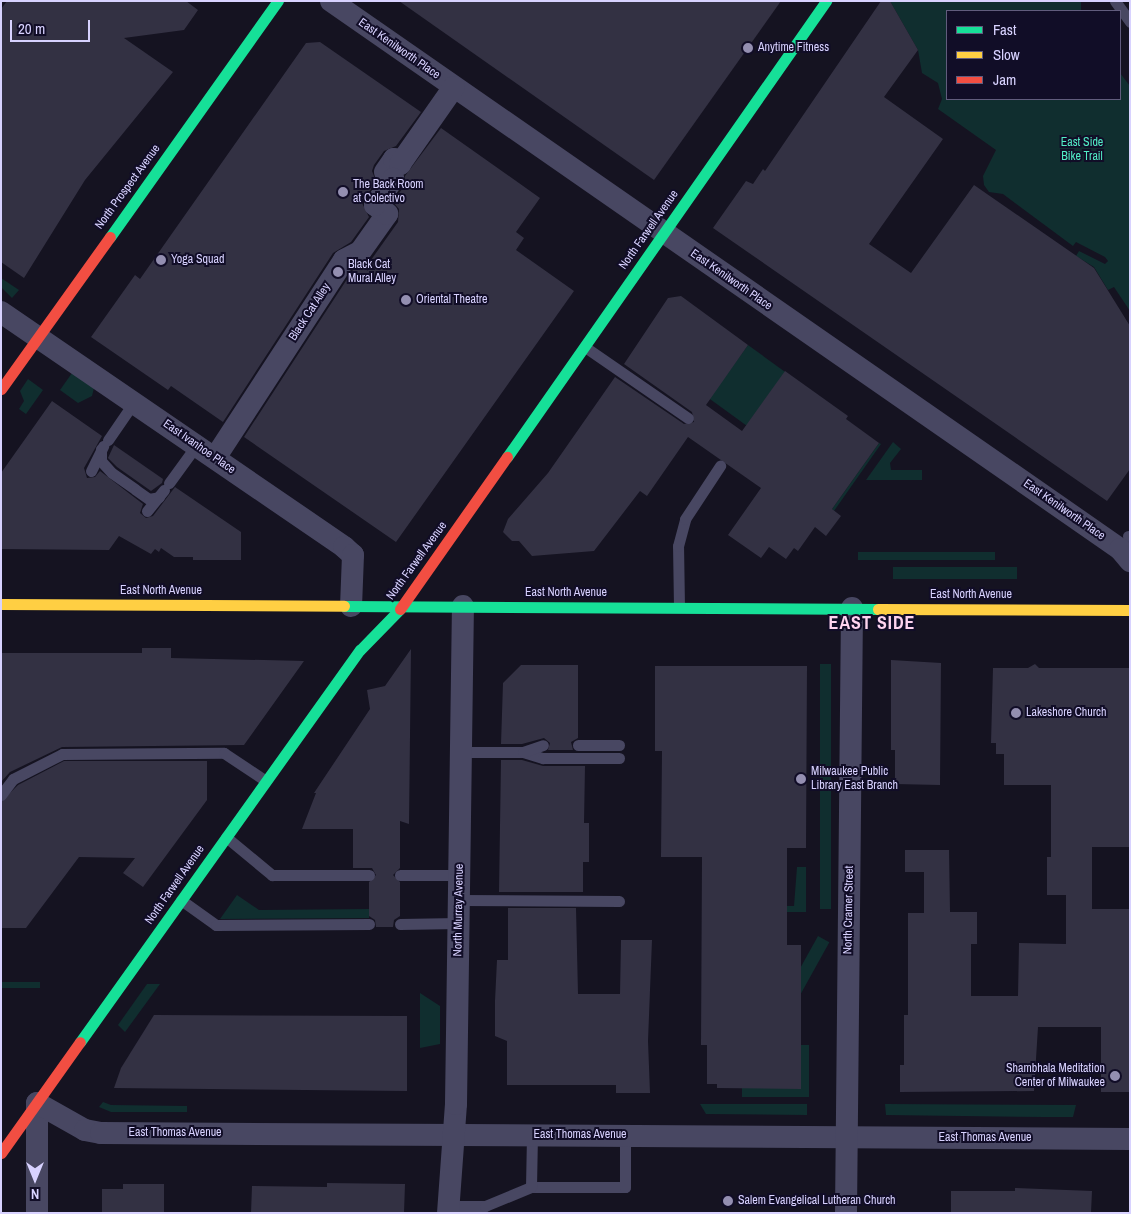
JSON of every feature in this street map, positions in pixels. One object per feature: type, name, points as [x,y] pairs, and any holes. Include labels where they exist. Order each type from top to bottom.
[{"type":"main road","name":"North Prospect Avenue","points":[[1,389],[278,1]]},
{"type":"main road","name":"North Farwell Avenue","points":[[1,1153],[360,650],[403,606],[826,1]]},
{"type":"main road","name":"East North Avenue","points":[[1,604],[1130,610]]},
{"type":"street","name":"East Kenilworth Place","points":[[331,1],[663,234],[1120,549],[1130,561]]},
{"type":"street","name":"Black Cat Alley","points":[[214,458],[344,260],[360,252],[387,214],[375,205],[389,176],[394,159],[400,164],[454,87]]},
{"type":"street","name":"East Ivanhoe Place","points":[[1,312],[353,555],[351,606]]},
{"type":"street","name":"North Murray Avenue","points":[[449,1209],[454,1134],[463,606]]},
{"type":"street","name":"North Cramer Street","points":[[846,1213],[852,608]]},
{"type":"street","name":"East Thomas Avenue","points":[[37,1103],[85,1130],[101,1132],[1130,1139]]},
{"type":"street","points":[[37,1103],[38,1213]]},
{"type":"lane","points":[[1115,1],[1130,22]]},
{"type":"lane","points":[[584,346],[688,418]]},
{"type":"lane","points":[[91,471],[104,445],[134,402]]},
{"type":"lane","points":[[104,445],[101,461],[112,473],[148,499],[164,490]]},
{"type":"lane","points":[[147,511],[196,446]]},
{"type":"lane","points":[[679,607],[678,546],[684,519],[720,466]]},
{"type":"lane","points":[[523,752],[543,745]]},
{"type":"lane","points":[[578,745],[619,745]]},
{"type":"lane","points":[[461,752],[523,752],[544,758],[619,758]]},
{"type":"lane","points":[[1,796],[13,779],[62,754],[224,753],[266,781]]},
{"type":"lane","points":[[226,837],[272,875],[369,875]]},
{"type":"lane","points":[[400,874],[459,874]]},
{"type":"lane","points":[[181,900],[216,925],[369,924]]},
{"type":"lane","points":[[459,900],[619,901]]},
{"type":"lane","points":[[400,924],[458,923]]},
{"type":"lane","points":[[532,1135],[532,1187]]},
{"type":"lane","points":[[449,1209],[485,1206],[532,1187],[625,1187],[625,1136]]},
{"type":"green space","name":"East Side Bike Trail","points":[[890,1],[1081,1],[1081,10],[946,10],[946,100],[1121,100],[1121,74],[1130,86],[1130,311],[1114,287],[1108,290],[1094,267],[1076,256],[1079,251],[1105,264],[1108,261],[1105,257],[1076,242],[1073,246],[1003,194],[989,192],[984,185],[983,176],[996,150],[938,109],[942,99],[938,83],[922,73],[918,50]]},
{"type":"green space","points":[[1,278],[19,290],[12,298],[1,287]]},
{"type":"green space","points":[[748,345],[785,372],[746,425],[709,398]]},
{"type":"green space","points":[[72,373],[94,388],[92,396],[78,403],[60,390]]},
{"type":"green space","points":[[28,379],[43,390],[26,414],[19,409],[24,401],[20,391]]},
{"type":"green space","points":[[893,442],[901,449],[890,463],[891,470],[922,470],[922,480],[866,480]]},
{"type":"green space","points":[[879,443],[881,444],[834,511],[832,509]]},
{"type":"green space","points":[[858,552],[995,552],[995,560],[858,560]]},
{"type":"green space","points":[[893,567],[1017,567],[1017,579],[893,579]]},
{"type":"green space","points":[[820,664],[831,664],[831,909],[820,909]]},
{"type":"green space","points":[[797,867],[806,867],[806,912],[784,912],[784,906],[794,906]]},
{"type":"green space","points":[[237,895],[259,910],[369,909],[369,918],[220,919]]},
{"type":"green space","points":[[818,936],[829,942],[751,1084],[739,1078]]},
{"type":"green space","points":[[1,982],[40,982],[40,988],[1,988]]},
{"type":"green space","points":[[147,984],[160,984],[125,1032],[118,1025]]},
{"type":"green space","points":[[420,993],[440,1006],[440,1044],[420,1048]]},
{"type":"green space","points":[[801,1045],[809,1045],[809,1097],[742,1097],[742,1088]]},
{"type":"green space","points":[[103,1102],[111,1105],[187,1106],[187,1112],[111,1112],[99,1107]]},
{"type":"green space","points":[[700,1104],[807,1104],[807,1115],[706,1114]]},
{"type":"green space","points":[[885,1104],[1076,1105],[1073,1117],[1045,1117],[886,1115]]},
{"type":"building","points":[[7,1],[186,1],[198,10],[184,30],[124,38],[173,72],[85,180],[24,278],[1,262],[1,9]]},
{"type":"building","points":[[399,1],[781,1],[654,180]]},
{"type":"building","points":[[881,1],[890,1],[918,50],[884,97],[943,139],[869,244],[911,273],[974,185],[1094,268],[1130,326],[1130,469],[1107,501],[713,228],[746,181],[753,184],[763,169],[765,171]]},
{"type":"building","points":[[320,42],[421,112],[396,146],[384,151],[374,165],[372,171],[376,181],[362,203],[369,217],[351,242],[333,253],[223,422],[171,386],[168,390],[91,337],[135,275],[140,279],[306,43]]},
{"type":"building","name":"Oriental Theatre","points":[[441,128],[540,198],[516,232],[524,238],[516,250],[574,291],[396,542],[244,437],[353,270],[371,260],[398,222],[399,209],[393,202],[404,186],[405,176]]},
{"type":"building","points":[[681,296],[748,345],[706,405],[742,431],[785,371],[848,416],[846,419],[879,443],[832,509],[841,516],[826,536],[815,527],[798,551],[794,548],[786,559],[769,547],[761,558],[728,535],[761,488],[688,437],[647,496],[640,491],[594,551],[532,556],[519,541],[512,541],[503,532],[508,519],[548,473],[615,377],[684,424],[694,422],[692,412],[624,364],[668,298]]},
{"type":"building","points":[[52,401],[102,436],[84,468],[87,478],[95,477],[100,471],[143,504],[140,513],[146,518],[153,516],[175,487],[241,532],[241,560],[193,560],[193,557],[174,557],[161,548],[159,552],[155,549],[151,554],[119,536],[109,550],[1,549],[1,473]]},
{"type":"building","points":[[114,445],[163,479],[162,483],[151,491],[117,467],[108,458]]},
{"type":"building","points":[[142,648],[171,648],[171,658],[304,661],[244,745],[62,747],[10,772],[1,782],[1,653],[142,653]]},
{"type":"building","points":[[411,649],[409,824],[400,821],[400,868],[393,875],[400,882],[400,916],[394,920],[393,927],[376,927],[375,920],[369,916],[369,882],[376,875],[372,868],[353,868],[353,829],[302,829],[316,793],[314,793],[370,709],[367,690],[385,686]]},
{"type":"building","points":[[891,660],[941,663],[940,785],[895,784],[895,750],[891,750]]},
{"type":"building","points":[[1035,664],[1039,668],[1130,668],[1130,847],[1092,847],[1092,909],[1130,909],[1130,1092],[1101,1092],[1101,1027],[1038,1027],[1034,1091],[900,1092],[900,1065],[904,1065],[904,1015],[908,1015],[908,913],[924,913],[924,872],[905,872],[905,850],[949,850],[950,912],[977,912],[977,944],[971,944],[971,996],[1018,996],[1019,943],[1066,944],[1066,895],[1047,895],[1047,857],[1051,857],[1051,785],[1004,785],[1004,754],[996,754],[996,743],[991,743],[993,668],[1028,668]]},
{"type":"building","points":[[521,665],[578,665],[578,738],[571,742],[573,750],[548,750],[550,743],[544,738],[522,744],[501,744],[503,683]]},
{"type":"building","points":[[655,666],[807,666],[806,848],[787,848],[787,945],[801,945],[801,1089],[717,1088],[717,1084],[707,1084],[707,1045],[701,1045],[702,857],[661,857],[662,751],[655,751]]},
{"type":"building","points":[[501,760],[522,760],[543,766],[585,766],[584,823],[589,823],[589,862],[583,862],[583,892],[499,892]]},
{"type":"building","points":[[64,761],[207,761],[207,800],[143,887],[123,873],[135,858],[79,857],[26,928],[1,928],[1,802],[18,785]]},
{"type":"building","points":[[508,908],[576,908],[578,994],[620,994],[621,940],[652,940],[648,1041],[650,1093],[616,1093],[616,1085],[507,1085],[507,1041],[495,1036],[495,1001],[497,960],[508,960]]},
{"type":"building","points":[[154,1015],[407,1016],[407,1091],[114,1088],[121,1068]]},
{"type":"building","points":[[327,1183],[405,1184],[404,1213],[251,1213],[252,1186],[327,1187]]},
{"type":"building","points":[[123,1184],[164,1184],[164,1213],[102,1213],[102,1189],[123,1189]]},
{"type":"building","points":[[1015,1188],[1092,1191],[1091,1213],[951,1213],[951,1191],[1015,1191]]},
{"type":"traffic: fast","points":[[110,237],[278,1]]},
{"type":"traffic: fast","points":[[507,457],[826,1]]},
{"type":"traffic: fast","points":[[344,606],[878,609]]},
{"type":"traffic: fast","points":[[80,1042],[360,650],[400,609]]},
{"type":"traffic: slow","points":[[1,604],[344,606]]},
{"type":"traffic: slow","points":[[878,609],[1130,610]]},
{"type":"traffic: jam","points":[[1,389],[110,237]]},
{"type":"traffic: jam","points":[[400,609],[507,457]]},
{"type":"traffic: jam","points":[[1,1153],[80,1042]]},
{"type":"place","name":"Anytime Fitness","points":[[748,48]]},
{"type":"place","name":"The Back Room at Colectivo","points":[[343,192]]},
{"type":"place","name":"Yoga Squad","points":[[161,260]]},
{"type":"place","name":"Black Cat Mural Alley","points":[[338,272]]},
{"type":"place","name":"Oriental Theatre","points":[[406,300]]},
{"type":"place","name":"Lakeshore Church","points":[[1016,713]]},
{"type":"place","name":"Milwaukee Public Library East Branch","points":[[801,779]]},
{"type":"place","name":"Shambhala Meditation Center of Milwaukee","points":[[1115,1076]]},
{"type":"place","name":"Salem Evangelical Lutheran Church","points":[[728,1201]]},
{"type":"district","name":"EAST SIDE","points":[[872,623]]}]
